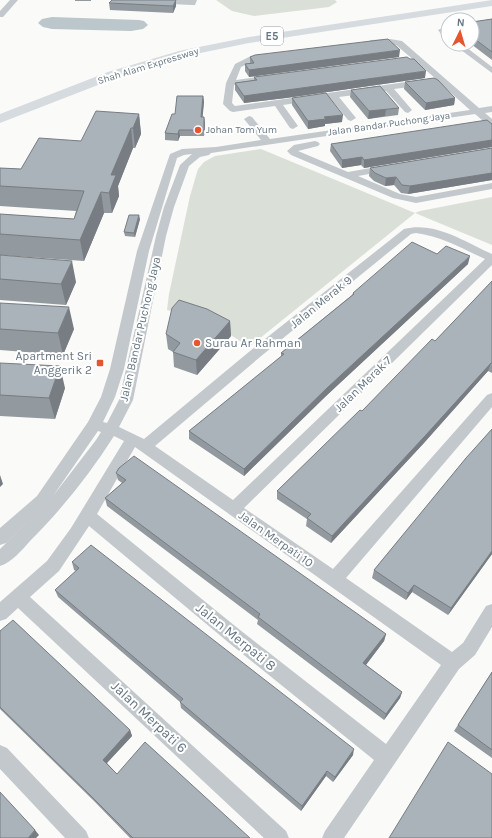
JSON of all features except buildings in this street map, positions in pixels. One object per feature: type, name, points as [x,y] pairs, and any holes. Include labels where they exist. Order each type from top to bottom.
[{"type":"highway","name":"Shah Alam Expressway","points":[[0,109],[75,80],[166,50],[270,30],[472,0]]},
{"type":"highway","name":"Shah Alam Expressway","points":[[0,119],[112,75],[179,54],[249,40],[492,3]]},
{"type":"street","points":[[0,15],[14,0]]},
{"type":"street","points":[[128,0],[192,3],[193,0]]},
{"type":"street","points":[[364,43],[390,40],[399,43],[489,122]]},
{"type":"street","points":[[467,52],[492,71]]},
{"type":"street","points":[[276,54],[254,58],[238,66],[230,83],[228,104],[233,109],[278,104],[442,80]]},
{"type":"street","points":[[401,60],[417,58]]},
{"type":"street","points":[[230,83],[282,76]]},
{"type":"street","points":[[388,88],[408,110]]},
{"type":"street","points":[[333,96],[351,118]]},
{"type":"street","points":[[278,104],[293,126]]},
{"type":"street","name":"Jalan Bandar Puchong Jaya","points":[[0,538],[42,500],[94,425],[108,397],[117,369],[143,251],[173,156],[182,152],[216,150],[492,109]]},
{"type":"street","points":[[249,119],[267,142]]},
{"type":"street","points":[[489,122],[297,147],[292,151],[396,196],[416,200],[492,186]]},
{"type":"street","name":"Jalan Bandar Puchong Jaya","points":[[0,559],[58,503],[111,430],[126,400],[161,236],[182,170],[198,155],[216,150]]},
{"type":"street","points":[[347,174],[400,166]]},
{"type":"street","name":"Jalan Merak 9","points":[[0,613],[53,566],[77,533],[86,515],[139,443],[403,234],[413,229],[426,230],[492,258]]},
{"type":"street","name":"Jalan Merak 7","points":[[233,509],[492,258]]},
{"type":"street","points":[[335,579],[349,561],[492,398]]},
{"type":"street","name":"Jalan Merpati 10","points":[[94,425],[111,430],[139,443],[453,663]]},
{"type":"street","name":"Jalan Merpati 8","points":[[86,515],[234,636],[388,758]]},
{"type":"street","name":"Jalan Merpati 6","points":[[18,597],[279,838]]},
{"type":"street","points":[[332,838],[453,663],[469,649],[492,612]]},
{"type":"street","points":[[0,755],[79,838]]},
{"type":"shaded area","points":[[216,0],[335,0],[337,2],[329,7],[254,16],[232,11]]},
{"type":"shaded area","points":[[52,17],[139,20],[144,21],[148,25],[143,29],[131,31],[52,29],[43,27],[38,23],[42,19]]},
{"type":"shaded area","points":[[261,149],[415,213],[249,347],[211,322],[167,310],[169,294],[190,196],[198,169],[204,162],[215,156]]},
{"type":"shaded area","points":[[492,197],[492,245],[415,213]]},
{"type":"place","name":"Johan Tom Yum","points":[[198,130]]},
{"type":"place","name":"Surau Ar Rahman","points":[[197,343]]},
{"type":"place","name":"Apartment Sri Anggerik 2","points":[[100,363]]}]
